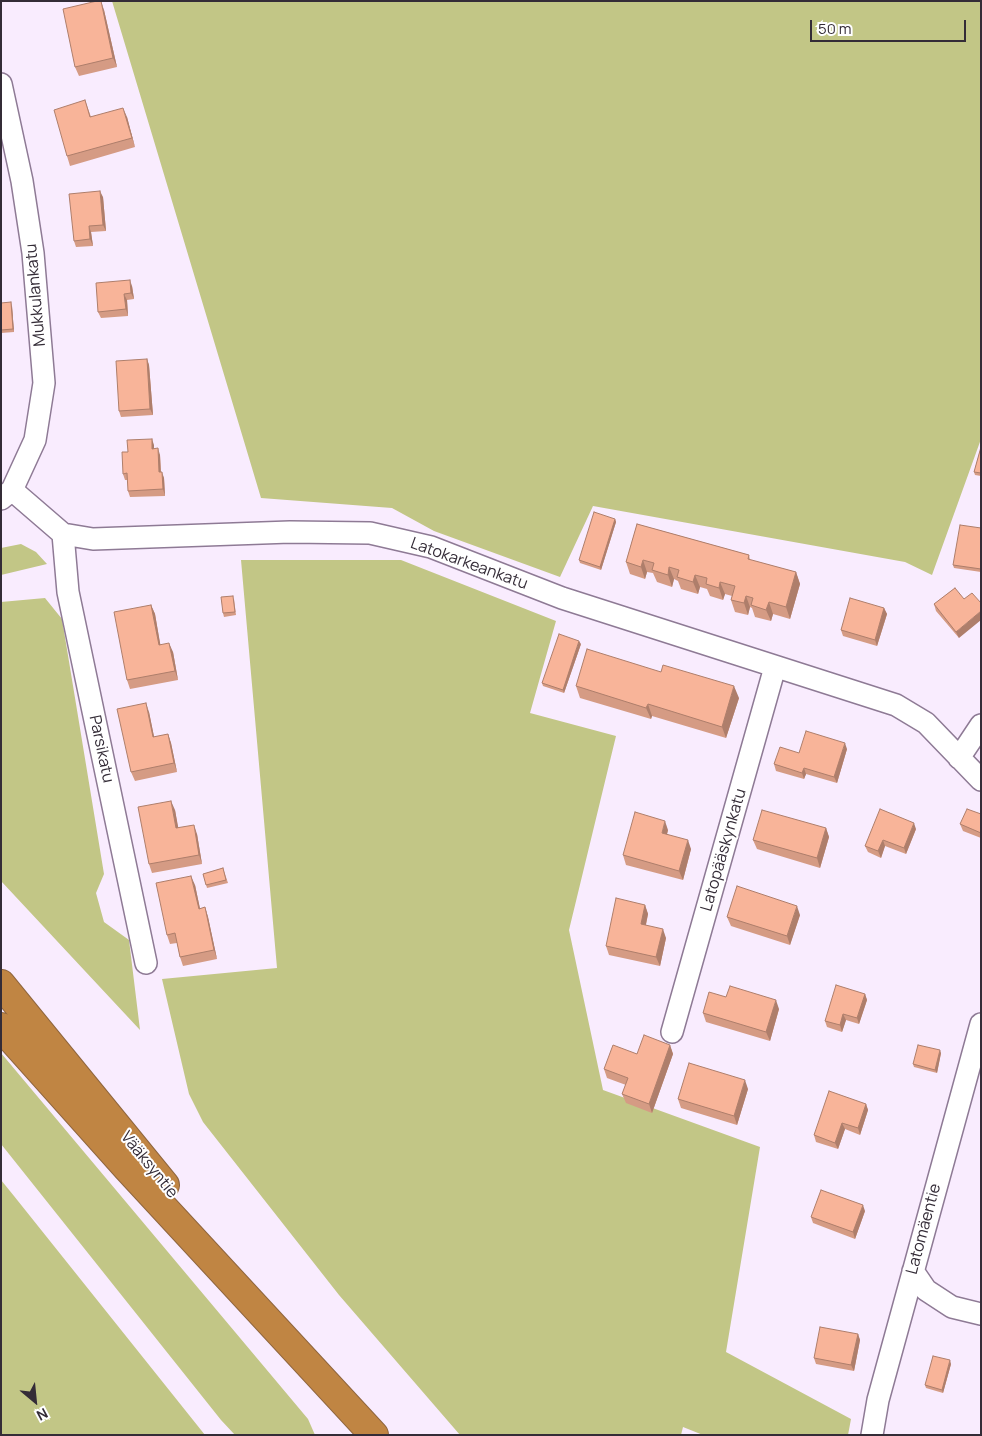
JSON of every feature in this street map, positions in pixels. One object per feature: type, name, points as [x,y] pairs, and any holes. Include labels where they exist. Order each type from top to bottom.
[{"type":"highway","name":"Vääksyntie","points":[[1,984],[177,1199],[294,1349]]},
{"type":"highway","name":"Vääksyntie","points":[[1,1027],[72,1108],[374,1435]]},
{"type":"street","name":"Mukkulankatu","points":[[1,84],[22,181],[33,253],[44,383],[36,440],[6,494]]},
{"type":"street","name":"Latokarkeankatu","points":[[6,494],[63,534],[93,540],[290,532],[370,533],[431,547],[562,598],[896,705],[926,723],[981,780]]},
{"type":"street","name":"Parsikatu","points":[[63,534],[68,592],[146,963]]},
{"type":"street","name":"Latopääskynkatu","points":[[672,1032],[775,667]]},
{"type":"street","points":[[959,758],[981,725]]},
{"type":"street","name":"Latomäentie","points":[[872,1435],[878,1400],[981,1024]]},
{"type":"street","points":[[913,1271],[926,1290],[952,1307],[981,1314]]},
{"type":"green space","points":[[112,1],[981,1],[981,439],[932,575],[905,562],[593,506],[560,577],[434,531],[392,508],[261,498]]},
{"type":"green space","points":[[21,544],[36,552],[47,564],[1,575],[1,548]]},
{"type":"green space","points":[[241,560],[401,560],[556,621],[530,713],[616,736],[569,930],[603,1090],[760,1147],[726,1352],[851,1419],[848,1435],[703,1435],[683,1427],[681,1435],[460,1435],[339,1295],[203,1122],[189,1094],[162,979],[277,968]]},
{"type":"green space","points":[[45,598],[62,619],[104,874],[96,893],[104,922],[129,940],[140,1030],[1,881],[1,602]]},
{"type":"green space","points":[[1,1053],[308,1419],[315,1435],[235,1435],[221,1420],[1,1144]]},
{"type":"green space","points":[[1,1180],[14,1196],[205,1435],[1,1435]]},
{"type":"building","points":[[101,1],[113,58],[75,67],[63,9]]},
{"type":"building","points":[[85,100],[90,117],[123,108],[132,138],[67,156],[54,110]]},
{"type":"building","points":[[100,191],[103,225],[89,226],[90,239],[74,241],[69,194]]},
{"type":"building","points":[[130,280],[131,293],[124,294],[126,309],[98,312],[96,283]]},
{"type":"building","points":[[11,302],[13,329],[1,330],[1,303]]},
{"type":"building","points":[[147,359],[150,409],[119,411],[116,361]]},
{"type":"building","points":[[152,439],[152,449],[158,448],[159,472],[162,472],[163,489],[128,491],[127,473],[123,474],[122,452],[128,452],[127,440]]},
{"type":"building","points":[[981,447],[981,473],[974,472]]},
{"type":"building","points":[[594,512],[615,519],[600,567],[579,560]]},
{"type":"building","points":[[637,524],[749,555],[748,559],[796,572],[786,607],[769,602],[766,610],[751,605],[753,598],[746,596],[744,603],[731,600],[735,586],[720,582],[719,588],[706,584],[707,578],[695,575],[693,582],[677,577],[679,570],[669,567],[668,575],[652,570],[654,563],[643,560],[641,567],[626,562]]},
{"type":"building","points":[[960,525],[981,528],[981,569],[953,565]]},
{"type":"building","points":[[955,588],[964,599],[972,593],[981,603],[981,611],[956,632],[934,604]]},
{"type":"building","points":[[233,596],[235,612],[223,613],[221,597]]},
{"type":"building","points":[[850,598],[884,608],[875,640],[841,630]]},
{"type":"building","points":[[151,605],[159,645],[169,643],[175,671],[127,680],[114,612]]},
{"type":"building","points":[[559,634],[579,641],[563,690],[542,683]]},
{"type":"building","points":[[587,649],[661,672],[663,665],[734,686],[722,727],[648,704],[646,708],[576,686]]},
{"type":"building","points":[[146,703],[153,737],[168,734],[174,763],[131,772],[117,709]]},
{"type":"building","points":[[806,731],[845,743],[834,777],[804,768],[802,773],[774,764],[780,747],[799,753]]},
{"type":"building","points":[[171,801],[176,828],[194,825],[199,855],[149,864],[138,807]]},
{"type":"building","points":[[880,809],[914,823],[904,848],[883,840],[878,851],[865,846]]},
{"type":"building","points":[[967,809],[981,814],[981,833],[960,824]]},
{"type":"building","points":[[762,810],[826,828],[817,858],[753,840]]},
{"type":"building","points":[[635,812],[665,821],[662,833],[688,840],[679,871],[623,855]]},
{"type":"building","points":[[223,868],[226,880],[206,885],[203,874]]},
{"type":"building","points":[[191,876],[199,909],[205,907],[214,950],[180,957],[175,933],[167,935],[156,883]]},
{"type":"building","points":[[737,886],[797,906],[787,936],[727,917]]},
{"type":"building","points":[[616,898],[645,905],[641,924],[663,929],[656,957],[606,946]]},
{"type":"building","points":[[836,985],[865,994],[857,1018],[843,1014],[840,1025],[825,1021]]},
{"type":"building","points":[[730,986],[776,1000],[766,1032],[703,1013],[709,992],[726,997]]},
{"type":"building","points":[[644,1035],[670,1045],[649,1104],[622,1094],[628,1078],[604,1069],[613,1045],[637,1054]]},
{"type":"building","points":[[918,1045],[940,1050],[935,1070],[913,1064]]},
{"type":"building","points":[[689,1063],[745,1080],[734,1116],[678,1099]]},
{"type":"building","points":[[829,1091],[866,1104],[858,1128],[842,1123],[835,1143],[814,1135]]},
{"type":"building","points":[[821,1190],[863,1205],[853,1232],[811,1217]]},
{"type":"building","points":[[820,1327],[858,1334],[851,1365],[814,1358]]},
{"type":"building","points":[[933,1356],[950,1360],[942,1390],[925,1385]]}]
